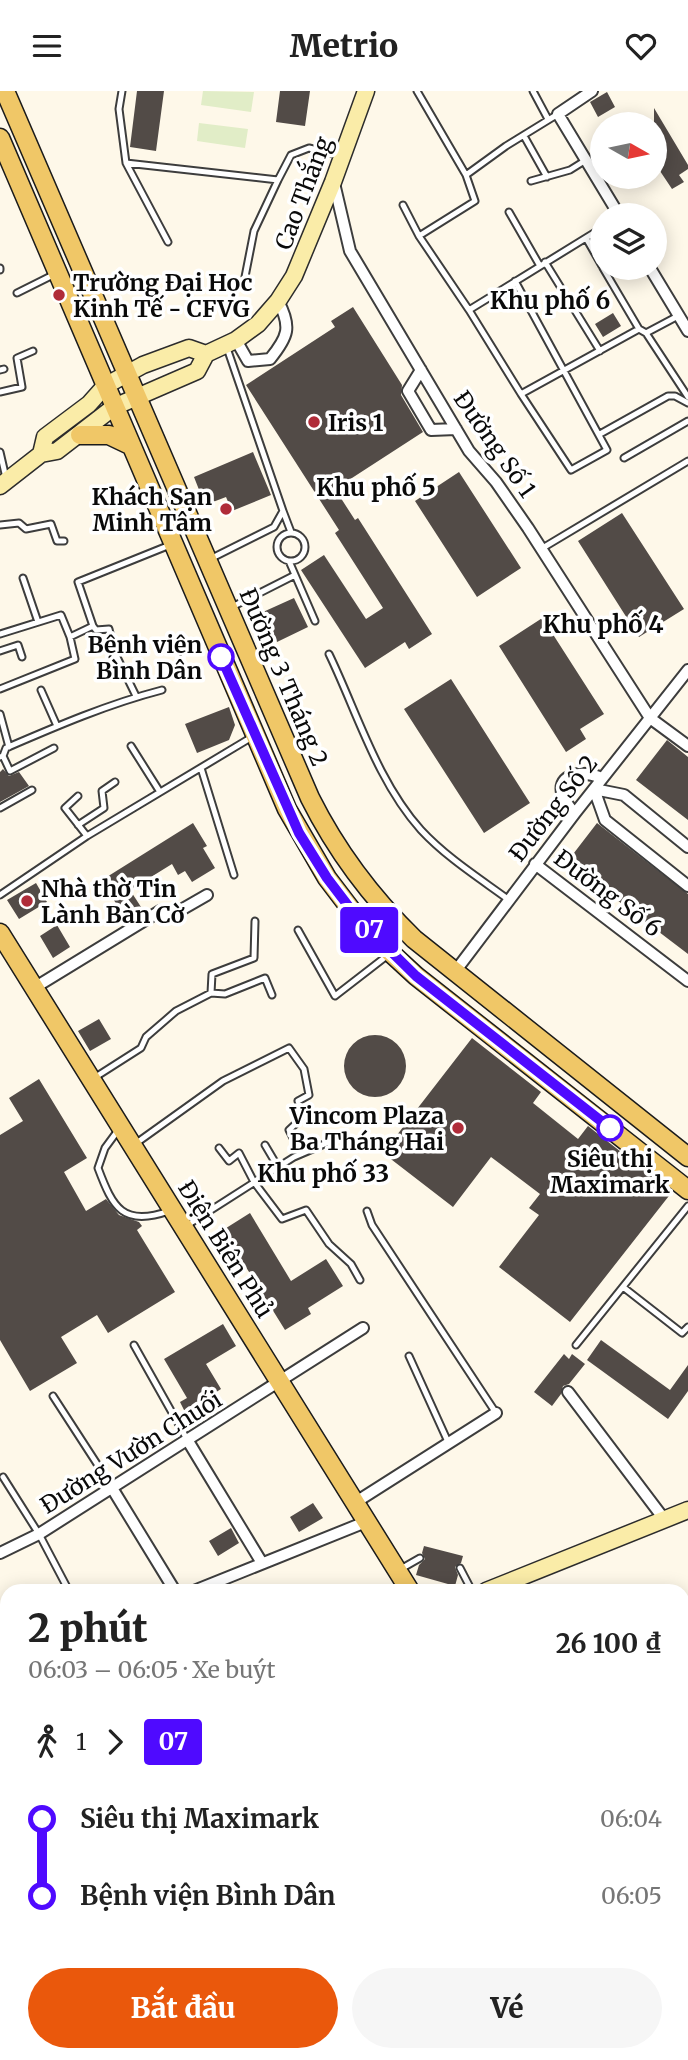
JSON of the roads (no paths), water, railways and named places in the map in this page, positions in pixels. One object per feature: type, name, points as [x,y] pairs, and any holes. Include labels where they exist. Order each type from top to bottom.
[{"type":"main road","name":"Đường 3 Tháng 2","points":[[5,91],[310,798],[334,842],[379,903],[414,939],[688,1157]]},
{"type":"main road","points":[[0,138],[6,166],[58,273],[287,809],[312,856],[342,899],[416,976],[688,1190]]},
{"type":"main road","points":[[80,435],[109,435],[130,445]]},
{"type":"main road","name":"Điện Biên Phủ","points":[[3,943],[281,1381],[406,1584]]},
{"type":"street","name":"Cao Thắng","points":[[4,484],[41,454],[57,451],[80,435],[114,407],[197,371],[206,354],[231,343],[258,324],[278,302],[294,276],[333,182],[366,91]]},
{"type":"street","points":[[592,91],[553,116],[586,160],[613,203]]},
{"type":"street","name":"Đường Số 1","points":[[333,182],[350,251],[470,451],[496,482],[650,718]]},
{"type":"street","points":[[657,280],[688,331]]},
{"type":"street","points":[[231,343],[248,361],[270,359],[283,343],[288,319],[278,302]]},
{"type":"street","name":"Cao Thắng","points":[[41,454],[45,437],[89,404],[105,386],[128,373],[189,348],[206,354]]},
{"type":"street","points":[[421,370],[408,391],[431,430],[456,429]]},
{"type":"street","name":"Đường Số 2","points":[[454,973],[535,864],[688,670]]},
{"type":"street","points":[[650,718],[688,746]]},
{"type":"street","points":[[575,813],[564,802],[561,794],[567,778],[573,773],[583,772],[602,778]]},
{"type":"street","points":[[594,789],[624,795],[688,847]]},
{"type":"street","points":[[594,789],[605,820],[688,886]]},
{"type":"street","name":"Đường Số 6","points":[[535,864],[688,981]]},
{"type":"street","points":[[34,988],[160,911],[167,918],[207,895]]},
{"type":"street","name":"Đường Vườn Chuối","points":[[0,1553],[39,1535],[363,1328]]},
{"type":"street","points":[[568,1392],[664,1519]]},
{"type":"street","points":[[356,1502],[496,1413]]},
{"type":"street","points":[[188,1441],[262,1563]]},
{"type":"street","points":[[112,1488],[172,1584]]},
{"type":"street","points":[[503,1584],[688,1510]]},
{"type":"street","points":[[211,1584],[368,1521]]},
{"type":"lane","points":[[122,91],[118,109],[126,163],[168,242]]},
{"type":"lane","points":[[417,91],[466,175],[475,201],[419,236]]},
{"type":"lane","points":[[466,175],[553,116],[533,91]]},
{"type":"lane","points":[[524,136],[547,177]]},
{"type":"lane","points":[[244,282],[254,231],[290,155],[309,148],[343,156]]},
{"type":"lane","points":[[531,181],[570,170],[586,160]]},
{"type":"lane","points":[[126,163],[278,180]]},
{"type":"lane","points":[[403,205],[419,236],[572,470],[607,450],[515,281]]},
{"type":"lane","points":[[509,212],[600,351]]},
{"type":"lane","points":[[469,310],[590,236]]},
{"type":"lane","points":[[586,238],[590,245]]},
{"type":"lane","points":[[18,293],[58,273]]},
{"type":"lane","points":[[611,280],[639,329],[646,333],[688,397]]},
{"type":"lane","points":[[646,333],[678,316]]},
{"type":"lane","points":[[521,394],[639,329]]},
{"type":"lane","points":[[231,343],[284,511],[292,532],[302,537],[306,545],[299,558],[289,561]]},
{"type":"lane","points":[[0,392],[22,387],[17,358],[33,351]]},
{"type":"lane","points":[[600,434],[668,396],[675,396],[688,403]]},
{"type":"lane","points":[[624,458],[688,421]]},
{"type":"lane","points":[[0,451],[4,484]]},
{"type":"lane","points":[[541,549],[688,461]]},
{"type":"lane","points":[[208,560],[274,527],[284,511]]},
{"type":"lane","points":[[0,525],[19,523],[26,529],[51,524],[57,541],[64,541]]},
{"type":"lane","points":[[292,532],[281,536],[277,544],[278,553],[289,561],[315,621]]},
{"type":"lane","points":[[136,697],[115,653],[109,629],[96,630],[93,626],[78,582],[173,544]]},
{"type":"lane","points":[[229,609],[295,575]]},
{"type":"lane","points":[[23,578],[38,622]]},
{"type":"lane","points":[[0,634],[61,615],[75,659],[0,689]]},
{"type":"lane","points":[[70,637],[93,626]]},
{"type":"lane","points":[[0,651],[18,645],[22,657]]},
{"type":"lane","points":[[329,655],[381,772],[421,829],[456,861],[509,900]]},
{"type":"lane","points":[[41,690],[57,726]]},
{"type":"lane","points":[[54,748],[10,771],[2,757],[6,748],[57,726],[162,690]]},
{"type":"lane","points":[[0,714],[9,747]]},
{"type":"lane","points":[[0,895],[86,837],[255,735]]},
{"type":"lane","points":[[131,746],[160,792]]},
{"type":"lane","points":[[201,768],[234,875]]},
{"type":"lane","points":[[78,825],[104,808],[102,791],[115,782]]},
{"type":"lane","points":[[0,808],[32,790]]},
{"type":"lane","points":[[78,796],[65,808],[86,837]]},
{"type":"lane","points":[[211,993],[212,974],[254,958],[254,921]]},
{"type":"lane","points":[[298,930],[335,996],[391,953]]},
{"type":"lane","points":[[91,1080],[141,1048],[146,1037],[176,1011],[211,993],[225,994],[265,978],[272,995]]},
{"type":"lane","points":[[132,1146],[223,1081],[289,1048],[304,1069],[309,1095],[298,1101],[304,1116],[289,1130],[301,1154]]},
{"type":"lane","points":[[121,1127],[105,1148],[98,1168],[108,1195],[123,1213],[148,1218],[172,1210]]},
{"type":"lane","points":[[183,1228],[278,1167],[329,1142]]},
{"type":"lane","points":[[265,1145],[278,1167]]},
{"type":"lane","points":[[219,1147],[229,1161],[239,1153],[254,1182],[282,1219],[306,1210],[329,1244],[351,1264],[360,1280]]},
{"type":"lane","points":[[576,1345],[688,1206]]},
{"type":"lane","points":[[367,1211],[372,1225],[496,1413]]},
{"type":"lane","points":[[623,1287],[682,1333],[688,1327]]},
{"type":"lane","points":[[134,1345],[188,1441]]},
{"type":"lane","points":[[409,1356],[449,1444]]},
{"type":"lane","points":[[52,1396],[112,1488]]},
{"type":"lane","points":[[3,1477],[65,1584]]},
{"type":"lane","points":[[398,1571],[421,1558]]},
{"type":"lane","points":[[460,1568],[468,1584]]},
{"type":"place","name":"Trường Đại Học Kinh Tế - CFVG","points":[[59,295]]},
{"type":"place","name":"Iris 1","points":[[314,422]]},
{"type":"place","name":"Khách Sạn Minh Tâm","points":[[226,509]]},
{"type":"place","name":"Bệnh viện Bình Dân","points":[[221,657]]},
{"type":"place","name":"Nhà thờ Tin Lành Bàn Cờ","points":[[27,901]]},
{"type":"place","name":"Vincom Plaza Ba Tháng Hai","points":[[458,1128]]},
{"type":"place","name":"Siêu thị Maximark","points":[[610,1128]]},
{"type":"district","name":"Khu phố 6","points":[[550,300]]},
{"type":"district","name":"Khu phố 5","points":[[376,487]]},
{"type":"district","name":"Khu phố 4","points":[[603,624]]},
{"type":"district","name":"Khu phố 33","points":[[323,1173]]}]
